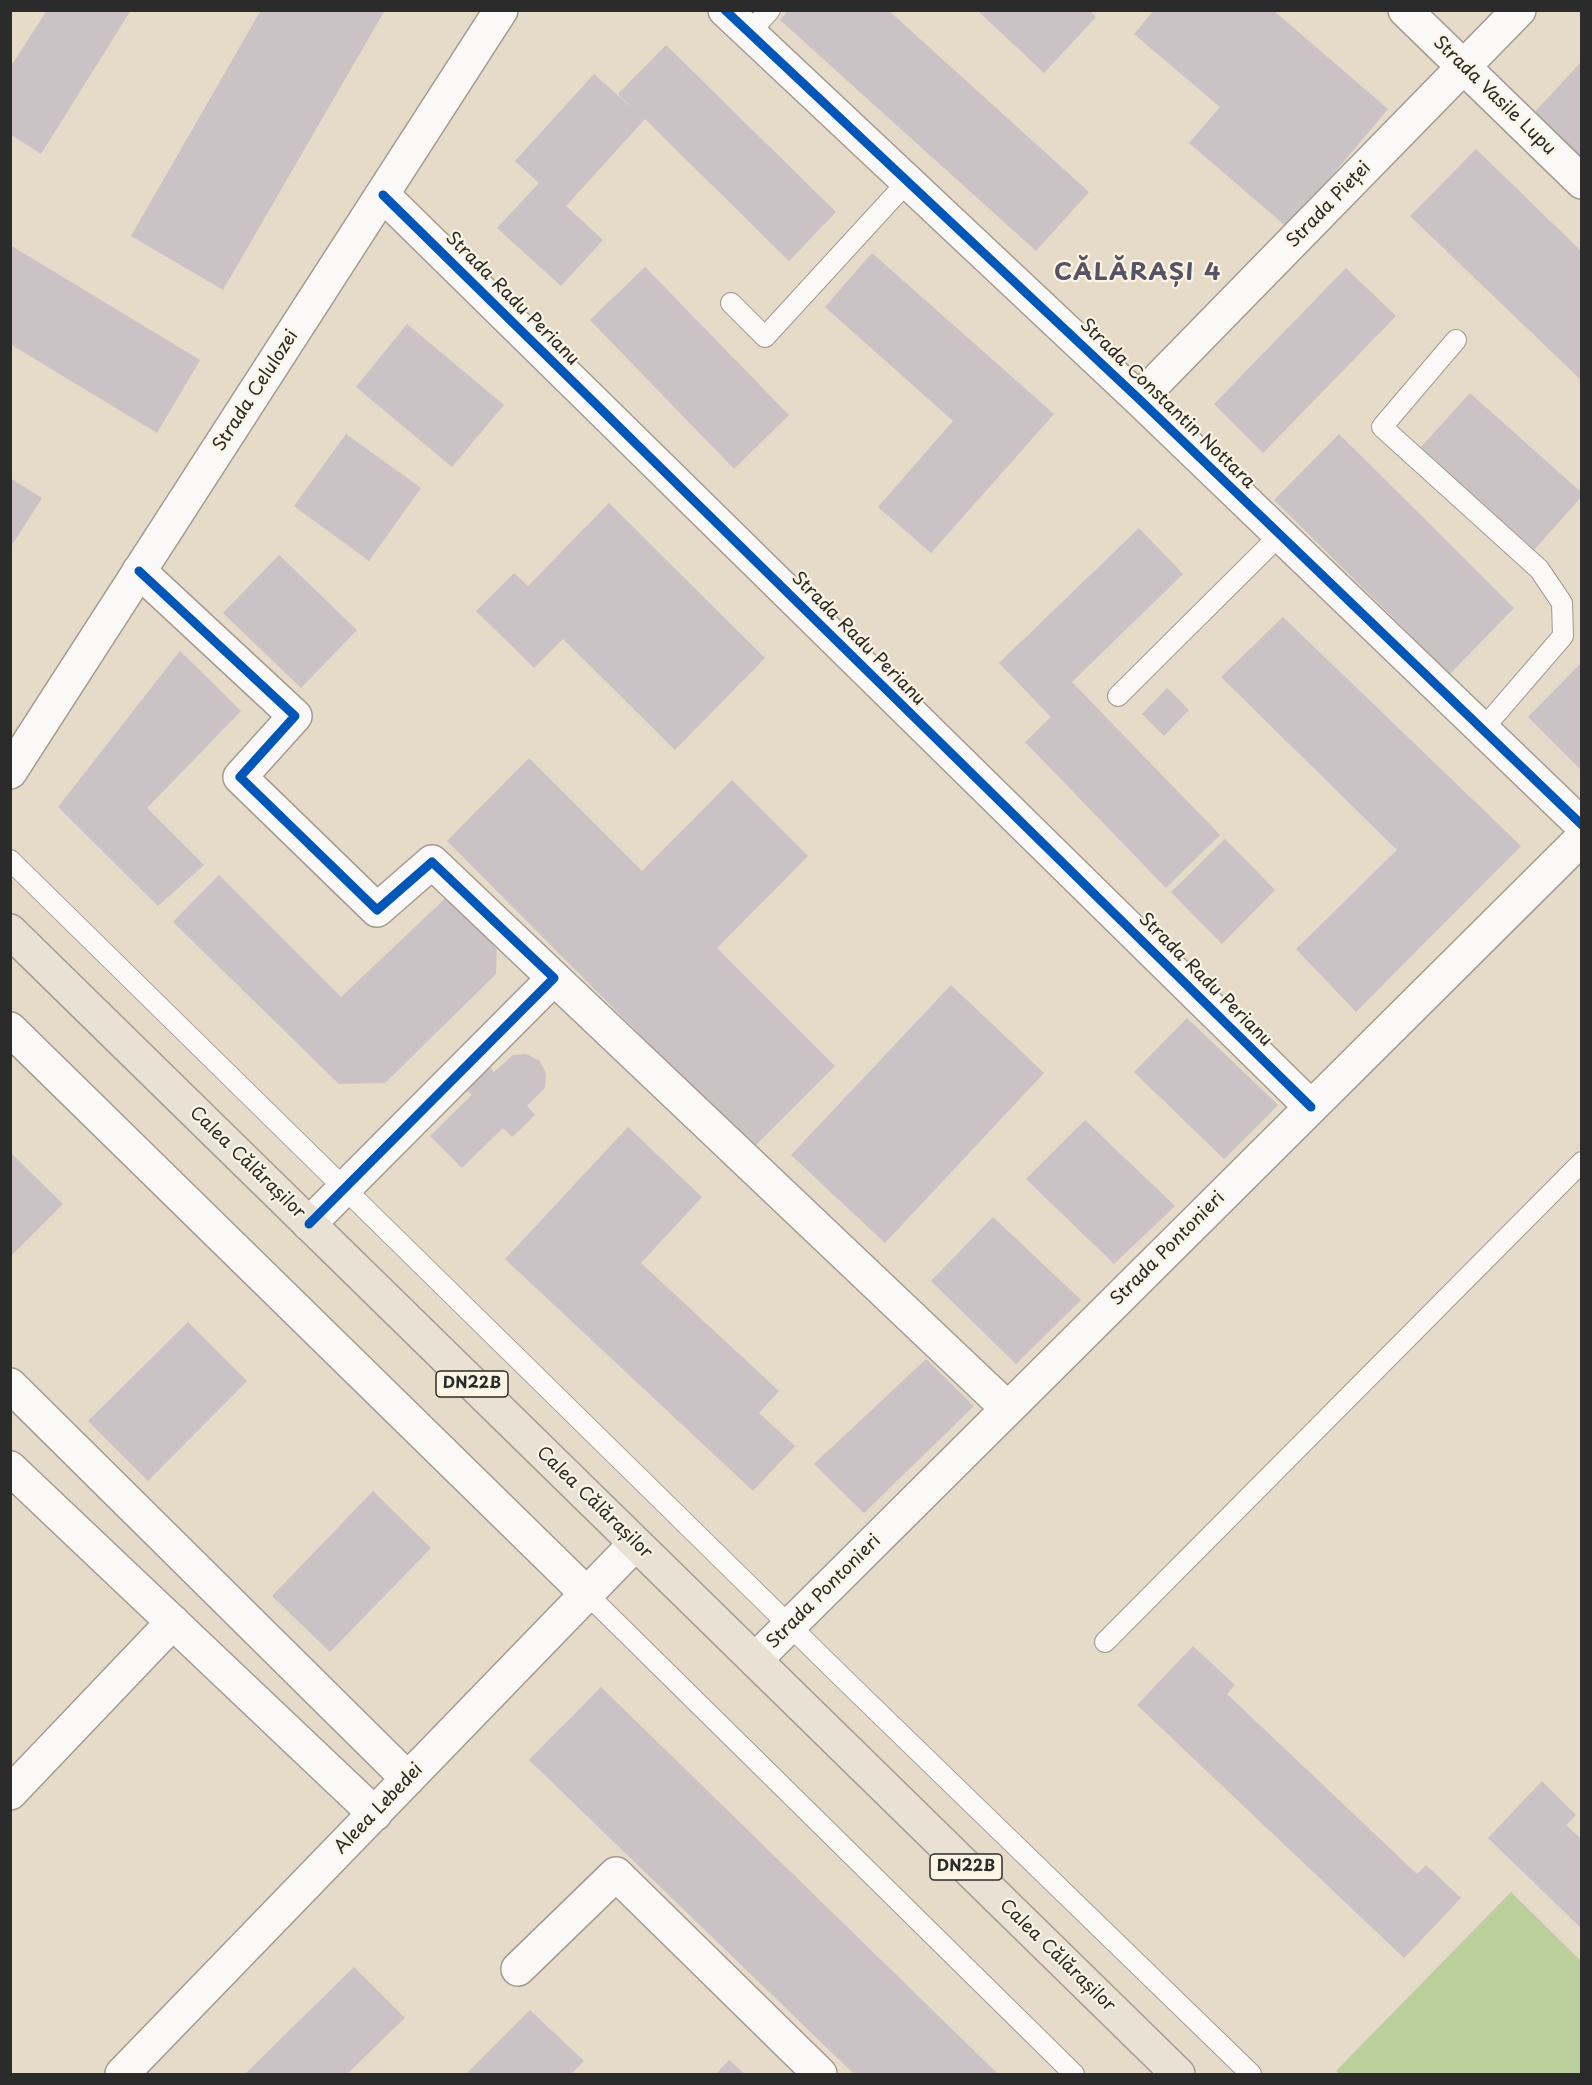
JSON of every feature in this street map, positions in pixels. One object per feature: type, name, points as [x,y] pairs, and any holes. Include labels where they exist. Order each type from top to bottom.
[{"type":"main road","name":"Calea Călărașilor","points":[[10,931],[1178,2074]]},
{"type":"street","name":"Strada Celulozei","points":[[10,772],[501,10]]},
{"type":"street","name":"Strada Constantin Nottara","points":[[725,10],[759,22],[908,182],[1139,399],[1581,825]]},
{"type":"street","name":"Strada Vasile Lupu","points":[[1405,10],[1581,182]]},
{"type":"street","name":"Strada Pieței","points":[[1139,399],[1519,10]]},
{"type":"street","name":"Strada Radu Perianu","points":[[383,195],[1311,1107]]},
{"type":"street","points":[[139,572],[295,716],[240,777],[376,910],[432,862],[1007,1408]]},
{"type":"street","name":"Strada Pontonieri","points":[[755,1660],[1581,838]]},
{"type":"street","points":[[309,1224],[555,978]]},
{"type":"street","points":[[10,1029],[588,1594]]},
{"type":"street","points":[[10,1385],[408,1779]]},
{"type":"street","points":[[12,1473],[375,1814]]},
{"type":"street","name":"Aleea Lebedei","points":[[122,2074],[635,1544]]},
{"type":"street","points":[[10,1793],[173,1622]]},
{"type":"street","points":[[518,1969],[616,1874],[820,2074]]},
{"type":"lane","points":[[731,303],[765,337],[908,182]]},
{"type":"lane","points":[[1456,340],[1382,427],[1539,569],[1562,603],[1563,636],[1482,730]]},
{"type":"lane","points":[[1118,696],[1280,535]]},
{"type":"lane","points":[[10,860],[789,1625],[1251,2074]]},
{"type":"lane","points":[[1105,1642],[1581,1162]]},
{"type":"lane","points":[[588,1594],[1074,2074]]},
{"type":"green space","points":[[1511,1892],[1581,1961],[1581,2074],[1339,2074],[1336,2071]]},
{"type":"building","points":[[47,10],[131,10],[41,154],[10,134],[10,68]]},
{"type":"building","points":[[261,10],[385,10],[223,290],[131,236]]},
{"type":"building","points":[[789,10],[888,10],[1089,192],[1036,251],[780,20]]},
{"type":"building","points":[[977,10],[1089,10],[1096,17],[1044,73]]},
{"type":"building","points":[[1154,10],[1273,10],[1388,109],[1288,228],[1189,143],[1220,107],[1134,34]]},
{"type":"building","points":[[666,45],[836,212],[789,261],[645,119],[566,206],[603,240],[561,286],[497,228],[539,183],[515,161],[594,74],[633,109],[618,94]]},
{"type":"building","points":[[1582,61],[1582,159],[1533,114]]},
{"type":"building","points":[[1476,149],[1582,252],[1582,381],[1410,216]]},
{"type":"building","points":[[10,245],[200,360],[157,433],[10,344]]},
{"type":"building","points":[[872,253],[1054,414],[931,553],[878,507],[953,421],[825,307]]},
{"type":"building","points":[[645,267],[789,415],[734,469],[590,320]]},
{"type":"building","points":[[1346,268],[1396,316],[1263,453],[1214,404]]},
{"type":"building","points":[[407,324],[504,405],[452,467],[356,387]]},
{"type":"building","points":[[1470,393],[1582,493],[1582,496],[1534,550],[1420,448]]},
{"type":"building","points":[[346,434],[421,488],[369,561],[294,506]]},
{"type":"building","points":[[1339,434],[1514,608],[1450,674],[1274,500]]},
{"type":"building","points":[[10,478],[42,498],[10,548]]},
{"type":"building","points":[[609,503],[765,658],[675,750],[563,639],[534,668],[476,611],[514,573],[528,586]]},
{"type":"building","points":[[1139,528],[1183,574],[1072,682],[1220,835],[1166,888],[1025,742],[1051,717],[999,663]]},
{"type":"building","points":[[279,555],[357,630],[301,688],[223,613]]},
{"type":"building","points":[[1283,617],[1521,846],[1356,1012],[1296,949],[1397,850],[1221,677]]},
{"type":"building","points":[[180,651],[241,711],[147,808],[204,865],[158,906],[58,807]]},
{"type":"building","points":[[1582,662],[1582,771],[1528,717]]},
{"type":"building","points":[[1167,688],[1189,710],[1164,736],[1142,714]]},
{"type":"building","points":[[529,758],[642,871],[732,780],[808,856],[717,948],[835,1066],[753,1148],[447,841]]},
{"type":"building","points":[[1225,839],[1275,890],[1222,944],[1171,892]]},
{"type":"building","points":[[219,875],[341,997],[454,890],[497,932],[496,974],[385,1083],[339,1084],[173,922]]},
{"type":"building","points":[[951,985],[1044,1073],[885,1243],[791,1155]]},
{"type":"building","points":[[1187,1018],[1278,1105],[1224,1159],[1134,1072]]},
{"type":"building","points":[[526,1054],[540,1061],[546,1074],[545,1088],[527,1106],[535,1115],[512,1137],[503,1128],[462,1168],[430,1136],[472,1095],[463,1086],[487,1064],[494,1072],[513,1055]]},
{"type":"building","points":[[1085,1120],[1175,1206],[1114,1264],[1026,1179]]},
{"type":"building","points":[[628,1127],[702,1197],[641,1263],[779,1391],[759,1413],[795,1446],[753,1491],[505,1259]]},
{"type":"building","points":[[10,1152],[63,1204],[10,1257]]},
{"type":"building","points":[[993,1217],[1081,1300],[1016,1364],[931,1281]]},
{"type":"building","points":[[188,1322],[247,1381],[148,1481],[88,1421]]},
{"type":"building","points":[[926,1359],[974,1406],[864,1513],[814,1464]]},
{"type":"building","points":[[373,1491],[431,1548],[330,1652],[272,1596]]},
{"type":"building","points":[[1193,1646],[1235,1685],[1227,1694],[1417,1874],[1426,1865],[1461,1898],[1404,1958],[1137,1705]]},
{"type":"building","points":[[601,1687],[998,2074],[854,2074],[529,1760]]},
{"type":"building","points":[[1542,1781],[1576,1815],[1566,1825],[1582,1840],[1582,1929],[1488,1838]]},
{"type":"building","points":[[354,1967],[405,2018],[347,2074],[245,2074]]},
{"type":"building","points":[[530,2010],[584,2061],[571,2074],[466,2074]]},
{"type":"building","points":[[729,2060],[745,2074],[716,2074]]},
{"type":"cycle path","points":[[725,10],[1139,399],[1582,825]]},
{"type":"cycle path","points":[[383,195],[1311,1107]]},
{"type":"cycle path","points":[[139,571],[295,716],[240,777],[377,910],[432,862],[554,978],[309,1224]]},
{"type":"district","name":"CĂLĂRAȘI 4","points":[[1138,273]]}]
